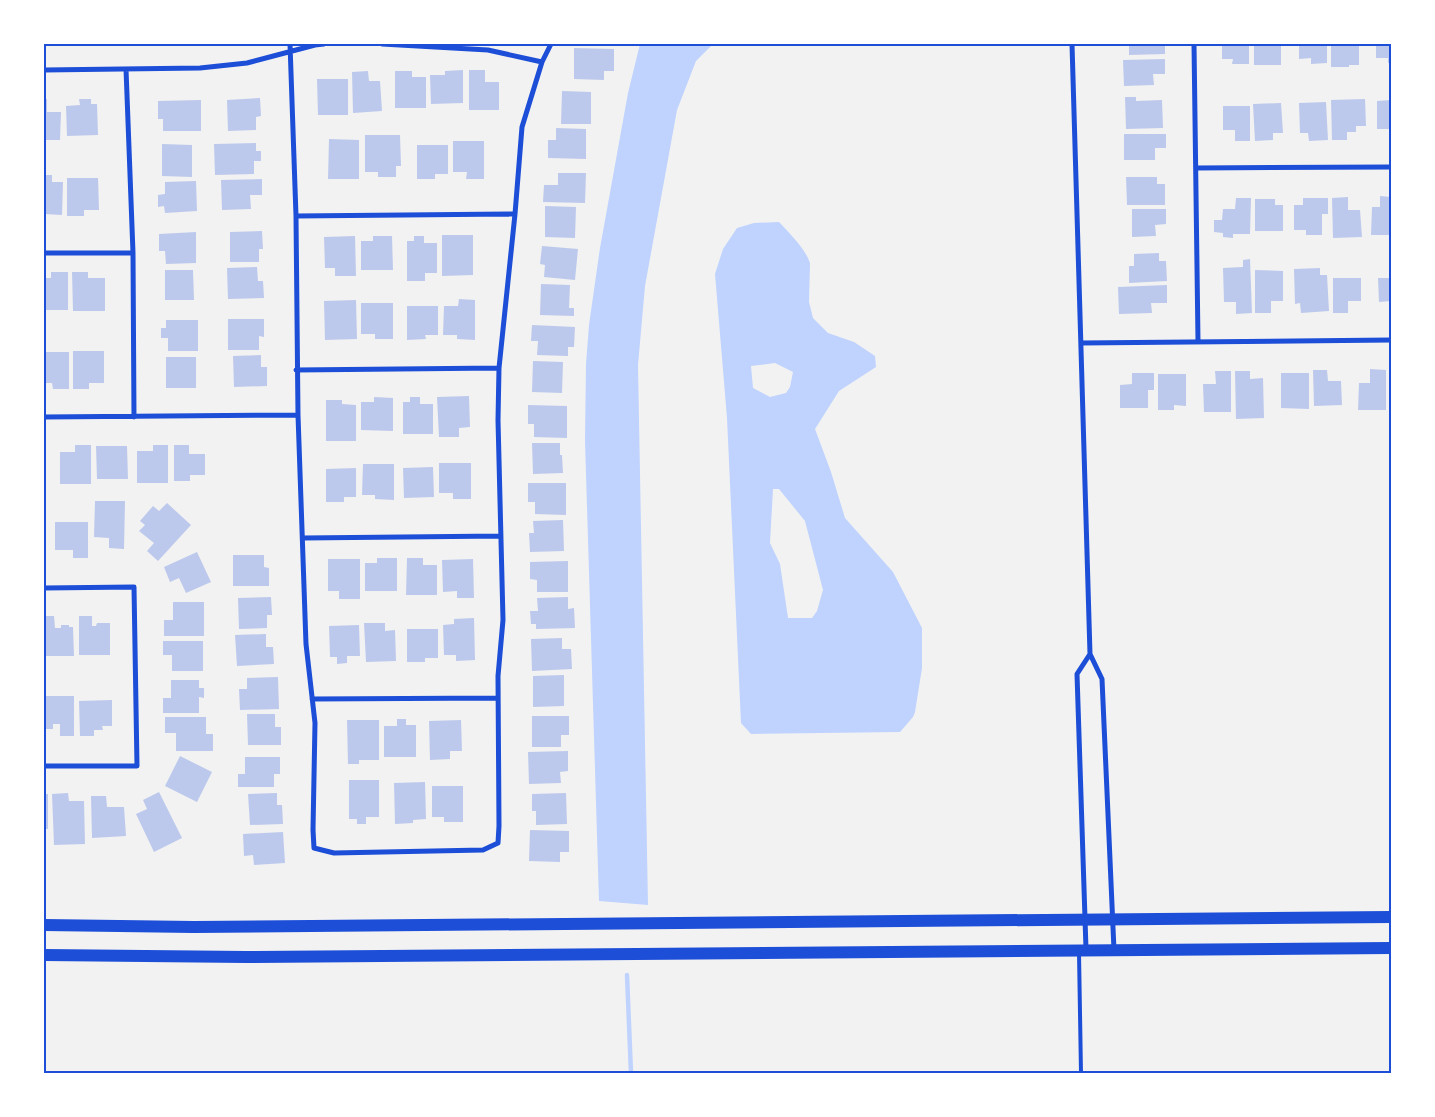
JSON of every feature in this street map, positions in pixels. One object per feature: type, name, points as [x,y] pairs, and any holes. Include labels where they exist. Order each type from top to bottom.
[{"type":"main road","points":[[44,925],[194,927],[1391,917]]},
{"type":"main road","points":[[44,955],[256,957],[1391,948]]},
{"type":"street","points":[[290,44],[296,216],[296,370],[306,644],[315,723],[313,830],[314,848],[334,853],[483,850],[498,843],[500,826],[498,676],[503,620],[498,420],[499,368],[522,127],[542,62],[551,44]]},
{"type":"street","points":[[44,70],[200,68],[247,63],[324,44]]},
{"type":"street","points":[[382,44],[488,50],[542,62]]},
{"type":"street","points":[[1072,44],[1090,654],[1102,679],[1114,951]]},
{"type":"street","points":[[1194,44],[1198,342]]},
{"type":"street","points":[[126,69],[133,253],[134,417]]},
{"type":"street","points":[[1196,168],[1391,167]]},
{"type":"street","points":[[296,216],[515,214]]},
{"type":"street","points":[[44,254],[133,253]]},
{"type":"street","points":[[1081,342],[1391,340]]},
{"type":"street","points":[[296,370],[499,368]]},
{"type":"street","points":[[44,417],[298,415]]},
{"type":"street","points":[[303,538],[501,536]]},
{"type":"street","points":[[44,588],[134,586],[137,766],[44,766]]},
{"type":"street","points":[[1083,951],[1086,920],[1077,674],[1090,654]]},
{"type":"street","points":[[312,699],[498,698]]},
{"type":"lane","points":[[1081,1073],[1083,951]]},
{"type":"water","points":[[640,44],[713,44],[696,61],[677,110],[645,286],[638,365],[648,905],[599,901],[585,441],[586,364],[589,325],[600,248],[628,93]]},
{"type":"water","points":[[779,222],[805,252],[810,263],[809,302],[813,318],[828,333],[854,342],[875,356],[876,367],[839,391],[815,429],[845,518],[893,572],[922,628],[922,668],[915,712],[900,732],[751,734],[741,723],[727,418],[715,274],[723,249],[737,228],[754,223]],"holes":[[[775,363],[793,372],[790,387],[786,393],[770,397],[753,388],[751,366]],[[773,489],[779,489],[805,521],[823,590],[817,611],[812,618],[788,618],[780,564],[770,543]]]},
{"type":"building","points":[[1129,44],[1165,44],[1165,54],[1129,55]]},
{"type":"building","points":[[1222,44],[1249,44],[1249,64],[1232,64],[1233,59],[1222,59]]},
{"type":"building","points":[[1254,44],[1281,44],[1281,65],[1254,65]]},
{"type":"building","points":[[1299,44],[1327,44],[1327,63],[1311,64],[1311,58],[1299,59]]},
{"type":"building","points":[[1331,44],[1359,44],[1359,65],[1331,67]]},
{"type":"building","points":[[1376,44],[1391,44],[1391,63],[1388,63],[1388,58],[1376,58]]},
{"type":"building","points":[[574,48],[614,49],[614,71],[604,71],[604,80],[574,79]]},
{"type":"building","points":[[1165,59],[1165,74],[1153,74],[1154,85],[1124,86],[1123,60]]},
{"type":"building","points":[[463,70],[463,103],[431,104],[430,75],[445,75],[445,71]]},
{"type":"building","points":[[469,70],[485,70],[485,82],[499,82],[499,110],[469,110]]},
{"type":"building","points":[[368,71],[369,81],[380,81],[382,111],[353,113],[352,72]]},
{"type":"building","points":[[395,71],[412,71],[412,77],[426,77],[426,108],[395,108]]},
{"type":"building","points":[[317,79],[348,79],[348,115],[318,115]]},
{"type":"building","points":[[562,91],[591,92],[591,124],[561,124]]},
{"type":"building","points":[[1125,97],[1136,97],[1136,101],[1162,100],[1163,128],[1126,129]]},
{"type":"building","points":[[260,98],[261,116],[256,117],[256,130],[228,131],[227,100]]},
{"type":"building","points":[[44,99],[47,99],[47,112],[61,112],[60,140],[44,140]]},
{"type":"building","points":[[79,99],[91,99],[91,104],[97,104],[98,135],[67,136],[66,106],[80,105]]},
{"type":"building","points":[[1365,99],[1366,126],[1356,126],[1356,132],[1347,132],[1347,140],[1332,140],[1331,100]]},
{"type":"building","points":[[201,100],[201,131],[163,131],[163,119],[158,119],[158,101]]},
{"type":"building","points":[[1391,100],[1391,139],[1389,139],[1389,129],[1377,129],[1377,101]]},
{"type":"building","points":[[1326,102],[1328,140],[1309,141],[1308,133],[1300,133],[1299,103]]},
{"type":"building","points":[[1281,103],[1283,133],[1273,133],[1273,140],[1255,141],[1253,104]]},
{"type":"building","points":[[1223,106],[1250,106],[1250,141],[1235,141],[1235,130],[1223,130]]},
{"type":"building","points":[[556,128],[586,129],[586,159],[548,158],[548,140],[556,140]]},
{"type":"building","points":[[1124,134],[1166,134],[1166,148],[1155,148],[1155,160],[1124,160]]},
{"type":"building","points":[[365,135],[400,135],[401,166],[396,166],[396,177],[378,177],[378,172],[365,172]]},
{"type":"building","points":[[329,139],[359,140],[359,179],[328,179]]},
{"type":"building","points":[[453,141],[484,141],[484,179],[466,179],[467,172],[453,172]]},
{"type":"building","points":[[256,143],[256,151],[261,151],[261,161],[254,161],[254,174],[215,175],[214,144]]},
{"type":"building","points":[[162,144],[192,145],[192,177],[162,176]]},
{"type":"building","points":[[417,145],[448,145],[448,174],[435,174],[435,179],[417,179]]},
{"type":"building","points":[[558,173],[586,173],[585,203],[543,202],[544,185],[558,185]]},
{"type":"building","points":[[44,175],[52,175],[52,182],[63,182],[62,215],[44,214]]},
{"type":"building","points":[[1126,177],[1157,177],[1157,184],[1165,184],[1165,205],[1127,205]]},
{"type":"building","points":[[67,178],[98,178],[99,210],[84,210],[84,216],[67,216]]},
{"type":"building","points":[[262,179],[262,195],[250,195],[251,209],[222,210],[221,180]]},
{"type":"building","points":[[196,181],[197,211],[165,213],[164,206],[158,207],[158,195],[165,194],[165,182]]},
{"type":"building","points":[[1380,196],[1391,197],[1391,235],[1371,235],[1372,207],[1380,207]]},
{"type":"building","points":[[1348,197],[1348,210],[1360,210],[1362,237],[1333,238],[1332,198]]},
{"type":"building","points":[[1236,198],[1251,198],[1250,234],[1233,234],[1233,238],[1223,237],[1223,233],[1214,232],[1214,220],[1222,220],[1223,209],[1235,209]]},
{"type":"building","points":[[1303,198],[1328,198],[1328,214],[1322,214],[1322,235],[1306,235],[1306,230],[1294,230],[1294,205],[1303,205]]},
{"type":"building","points":[[1255,199],[1275,199],[1275,205],[1283,205],[1283,231],[1255,231]]},
{"type":"building","points":[[545,206],[576,207],[575,238],[545,237]]},
{"type":"building","points":[[1132,209],[1166,209],[1166,224],[1155,225],[1156,236],[1132,237]]},
{"type":"building","points":[[262,231],[263,249],[259,249],[259,262],[230,262],[230,232]]},
{"type":"building","points":[[196,232],[196,263],[166,264],[165,251],[159,251],[159,234]]},
{"type":"building","points":[[442,235],[473,235],[473,275],[442,276]]},
{"type":"building","points":[[355,236],[356,276],[335,276],[335,268],[325,268],[324,237]]},
{"type":"building","points":[[373,236],[392,236],[393,270],[361,270],[361,241],[373,241]]},
{"type":"building","points":[[414,236],[424,236],[424,243],[437,243],[437,273],[425,273],[425,281],[407,281],[407,241],[414,241]]},
{"type":"building","points":[[542,246],[578,249],[575,280],[544,277],[545,265],[540,264]]},
{"type":"building","points":[[1159,253],[1159,261],[1166,261],[1167,281],[1129,283],[1129,266],[1134,266],[1134,254]]},
{"type":"building","points":[[1250,259],[1252,313],[1236,314],[1236,302],[1224,302],[1223,268],[1243,267],[1243,260]]},
{"type":"building","points":[[257,267],[258,281],[263,281],[264,298],[228,299],[227,268]]},
{"type":"building","points":[[1320,268],[1320,275],[1327,275],[1329,311],[1301,313],[1300,303],[1295,304],[1294,269]]},
{"type":"building","points":[[165,270],[193,270],[194,300],[165,300]]},
{"type":"building","points":[[1255,270],[1283,271],[1283,301],[1271,301],[1271,313],[1255,313]]},
{"type":"building","points":[[51,272],[68,272],[68,310],[44,310],[44,278],[51,278]]},
{"type":"building","points":[[72,272],[88,272],[88,278],[105,278],[105,311],[73,311]]},
{"type":"building","points":[[1333,278],[1361,278],[1361,301],[1348,301],[1348,313],[1333,313]]},
{"type":"building","points":[[1378,278],[1391,278],[1391,301],[1379,302]]},
{"type":"building","points":[[541,284],[570,285],[569,308],[574,308],[574,316],[540,315]]},
{"type":"building","points":[[1167,285],[1167,303],[1151,303],[1152,313],[1119,314],[1118,287]]},
{"type":"building","points":[[459,299],[475,300],[475,340],[457,339],[457,335],[443,335],[444,306],[458,306]]},
{"type":"building","points":[[356,300],[357,339],[325,340],[324,301]]},
{"type":"building","points":[[361,303],[393,303],[393,339],[375,339],[375,334],[361,334]]},
{"type":"building","points":[[407,306],[438,306],[438,335],[425,335],[426,339],[407,340]]},
{"type":"building","points":[[228,319],[264,319],[264,337],[259,336],[259,350],[228,350]]},
{"type":"building","points":[[166,320],[198,320],[198,351],[168,351],[168,338],[161,338],[161,328],[166,328]]},
{"type":"building","points":[[532,325],[575,327],[574,347],[568,347],[568,356],[537,355],[538,341],[531,341]]},
{"type":"building","points":[[73,351],[104,351],[104,383],[89,383],[89,389],[73,389]]},
{"type":"building","points":[[45,352],[69,352],[69,389],[53,389],[52,383],[44,383]]},
{"type":"building","points":[[261,355],[261,367],[267,367],[267,386],[234,387],[233,356]]},
{"type":"building","points":[[166,357],[196,357],[196,388],[166,388]]},
{"type":"building","points":[[533,361],[563,362],[562,393],[532,392]]},
{"type":"building","points":[[1370,369],[1386,370],[1386,410],[1358,410],[1359,383],[1370,383]]},
{"type":"building","points":[[1313,370],[1327,370],[1328,381],[1341,381],[1342,405],[1314,406]]},
{"type":"building","points":[[1215,371],[1231,371],[1231,412],[1204,412],[1203,384],[1216,384]]},
{"type":"building","points":[[1235,371],[1250,371],[1250,379],[1263,378],[1264,418],[1236,419]]},
{"type":"building","points":[[1132,373],[1154,373],[1154,390],[1148,390],[1148,408],[1120,408],[1120,385],[1132,384]]},
{"type":"building","points":[[1281,373],[1309,373],[1309,409],[1281,408]]},
{"type":"building","points":[[1158,374],[1186,374],[1186,406],[1174,405],[1174,410],[1158,410]]},
{"type":"building","points":[[469,396],[470,427],[459,428],[459,437],[439,437],[437,397]]},
{"type":"building","points":[[374,397],[393,398],[393,431],[361,430],[361,402],[374,402]]},
{"type":"building","points":[[410,397],[420,397],[420,404],[433,404],[433,434],[403,434],[403,402],[410,402]]},
{"type":"building","points":[[326,400],[342,400],[342,404],[356,405],[356,441],[326,441]]},
{"type":"building","points":[[528,405],[567,406],[567,438],[534,437],[534,424],[528,424]]},
{"type":"building","points":[[532,443],[560,443],[563,473],[533,474]]},
{"type":"building","points":[[75,445],[91,445],[91,484],[60,484],[60,452],[75,452]]},
{"type":"building","points":[[153,445],[168,445],[168,483],[137,483],[137,451],[153,451]]},
{"type":"building","points":[[174,445],[189,445],[189,454],[205,454],[205,475],[190,475],[190,481],[174,481]]},
{"type":"building","points":[[96,446],[127,446],[128,479],[97,479]]},
{"type":"building","points":[[439,463],[471,463],[471,499],[453,499],[453,493],[439,493]]},
{"type":"building","points":[[363,464],[394,464],[394,500],[375,499],[375,495],[362,495]]},
{"type":"building","points":[[433,467],[434,497],[404,498],[403,468]]},
{"type":"building","points":[[356,468],[356,497],[344,497],[344,502],[326,502],[326,469]]},
{"type":"building","points":[[528,483],[566,483],[566,515],[535,514],[535,502],[528,502]]},
{"type":"building","points":[[95,501],[125,501],[124,549],[109,548],[109,538],[94,537]]},
{"type":"building","points":[[167,503],[191,525],[158,561],[147,551],[154,543],[139,531],[145,525],[140,521],[153,506],[159,511]]},
{"type":"building","points":[[563,520],[564,551],[530,552],[529,533],[534,533],[533,521]]},
{"type":"building","points":[[55,522],[88,522],[88,558],[73,558],[73,550],[55,550]]},
{"type":"building","points":[[197,552],[211,582],[186,593],[179,578],[170,582],[164,567]]},
{"type":"building","points":[[233,555],[264,555],[264,567],[269,568],[269,586],[233,586]]},
{"type":"building","points":[[377,558],[397,558],[397,591],[365,591],[365,563],[377,563]]},
{"type":"building","points":[[407,558],[423,558],[423,565],[437,565],[437,595],[406,595]]},
{"type":"building","points":[[328,559],[360,559],[360,599],[339,599],[339,591],[328,591]]},
{"type":"building","points":[[473,559],[474,598],[457,598],[457,591],[443,592],[442,560]]},
{"type":"building","points":[[568,561],[568,592],[537,592],[537,580],[530,579],[530,562]]},
{"type":"building","points":[[271,597],[272,615],[267,615],[267,628],[239,629],[238,598]]},
{"type":"building","points":[[568,597],[568,609],[574,608],[575,628],[536,629],[536,624],[531,624],[530,611],[538,611],[537,598]]},
{"type":"building","points":[[173,602],[204,602],[204,636],[164,636],[164,620],[173,620]]},
{"type":"building","points":[[44,616],[54,616],[55,628],[61,628],[61,625],[73,627],[74,656],[44,656]]},
{"type":"building","points":[[79,616],[92,616],[92,626],[96,626],[97,623],[110,623],[110,655],[79,655]]},
{"type":"building","points":[[474,618],[475,660],[456,661],[456,655],[444,655],[443,625],[454,624],[454,619]]},
{"type":"building","points":[[364,623],[385,623],[385,631],[395,630],[396,661],[366,662]]},
{"type":"building","points":[[359,625],[360,656],[347,656],[347,663],[337,664],[337,657],[330,657],[329,626]]},
{"type":"building","points":[[407,629],[438,629],[438,658],[425,658],[425,662],[407,662]]},
{"type":"building","points":[[266,634],[266,647],[273,647],[274,664],[237,666],[235,635]]},
{"type":"building","points":[[562,638],[562,649],[571,649],[572,669],[532,671],[531,639]]},
{"type":"building","points":[[163,641],[203,641],[203,671],[172,671],[172,655],[163,655]]},
{"type":"building","points":[[564,675],[564,706],[533,707],[533,676]]},
{"type":"building","points":[[278,677],[279,709],[240,710],[239,689],[247,689],[247,678]]},
{"type":"building","points":[[171,680],[199,680],[199,688],[204,688],[204,698],[199,697],[199,713],[163,713],[163,698],[171,698]]},
{"type":"building","points":[[44,696],[74,696],[74,736],[60,736],[60,724],[53,724],[53,729],[44,729]]},
{"type":"building","points":[[112,700],[112,726],[102,726],[103,730],[94,730],[94,736],[80,736],[79,701]]},
{"type":"building","points":[[247,714],[275,714],[275,727],[281,727],[281,745],[248,745]]},
{"type":"building","points":[[532,716],[569,716],[569,735],[561,735],[561,747],[532,747]]},
{"type":"building","points":[[165,717],[206,717],[206,734],[213,734],[213,751],[176,751],[176,733],[165,733]]},
{"type":"building","points":[[397,719],[406,719],[406,725],[416,725],[416,757],[384,757],[384,726],[397,726]]},
{"type":"building","points":[[347,720],[379,720],[379,760],[359,760],[359,764],[348,764]]},
{"type":"building","points":[[461,720],[462,751],[450,751],[450,759],[430,760],[429,721]]},
{"type":"building","points":[[568,751],[568,771],[560,772],[561,783],[529,784],[528,752]]},
{"type":"building","points":[[180,756],[212,772],[197,802],[165,786]]},
{"type":"building","points":[[245,757],[280,757],[280,774],[274,774],[274,787],[238,787],[238,774],[245,774]]},
{"type":"building","points":[[349,780],[379,780],[379,817],[366,817],[366,824],[357,824],[357,819],[349,819]]},
{"type":"building","points":[[425,782],[426,819],[413,820],[413,823],[395,824],[394,783]]},
{"type":"building","points":[[432,786],[463,786],[463,822],[444,822],[444,817],[432,817]]},
{"type":"building","points":[[159,792],[182,838],[154,852],[136,814],[147,809],[143,800]]},
{"type":"building","points":[[68,793],[69,801],[84,801],[85,844],[54,845],[52,794]]},
{"type":"building","points":[[277,793],[277,805],[282,805],[283,824],[250,825],[248,794]]},
{"type":"building","points":[[566,793],[567,824],[536,825],[536,811],[532,811],[532,794]]},
{"type":"building","points":[[44,794],[48,794],[48,829],[44,829]]},
{"type":"building","points":[[91,796],[106,796],[107,807],[124,807],[126,836],[92,838]]},
{"type":"building","points":[[530,830],[569,831],[569,852],[560,852],[560,862],[529,861]]},
{"type":"building","points":[[283,832],[285,863],[254,865],[253,855],[244,856],[243,834]]},
{"type":"waterway","points":[[627,975],[631,1073]]}]
